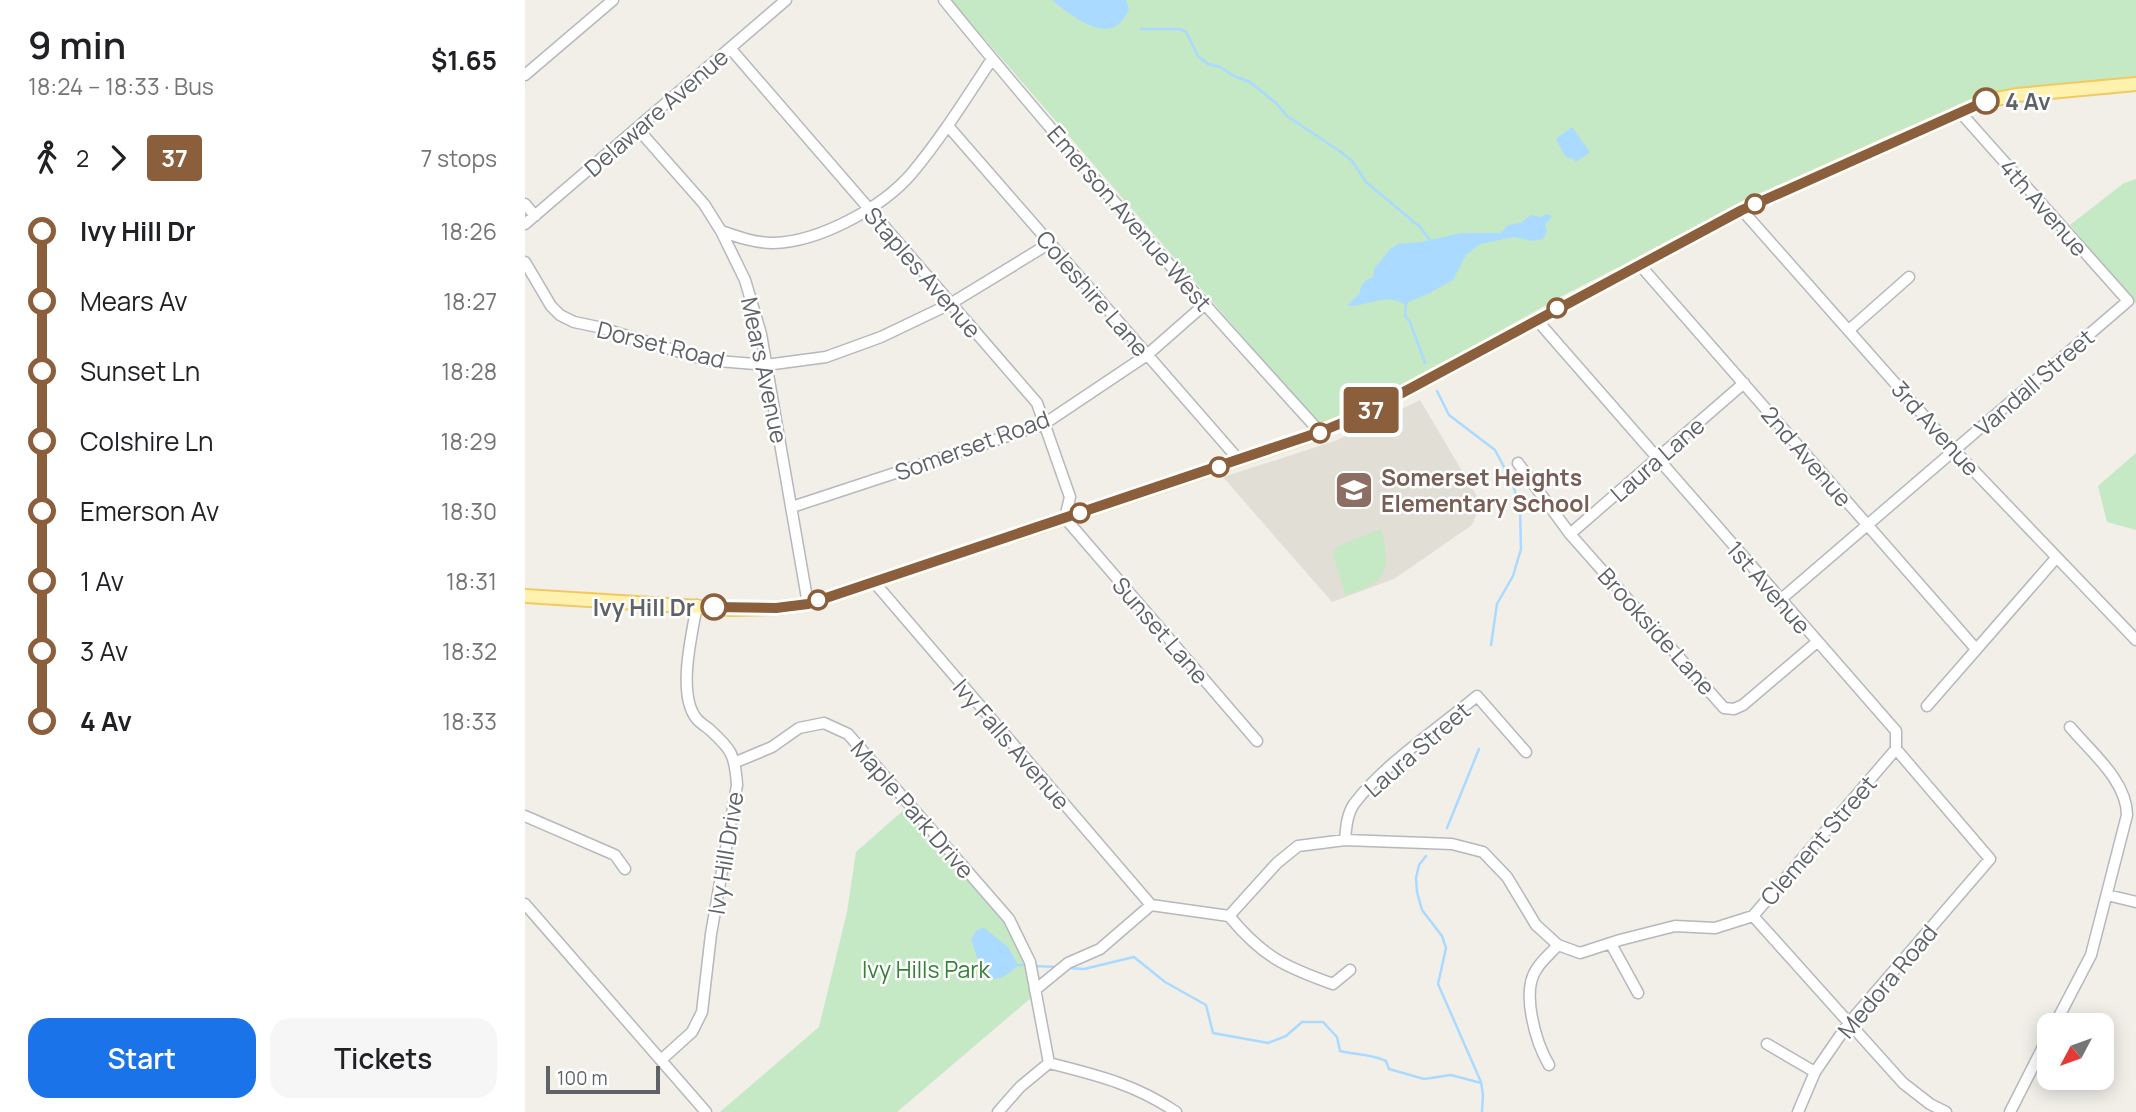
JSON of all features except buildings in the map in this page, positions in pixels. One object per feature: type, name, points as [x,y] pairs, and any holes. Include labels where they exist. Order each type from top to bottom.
[{"type":"main road","points":[[525,596],[731,609],[808,604],[1239,460],[1361,415],[1742,210],[1986,101],[2017,94],[2136,84]]},
{"type":"street","points":[[525,75],[613,0]]},
{"type":"street","name":"Delaware Avenue","points":[[525,224],[786,0]]},
{"type":"street","name":"Emerson Avenue West","points":[[944,0],[1205,304],[1320,432]]},
{"type":"street","name":"Staples Avenue","points":[[730,48],[1037,403],[1070,497],[1065,518]]},
{"type":"street","points":[[721,231],[746,240],[771,243],[796,241],[822,234],[869,210],[910,175],[948,126],[992,59]]},
{"type":"street","name":"4th Avenue","points":[[1960,112],[2128,301]]},
{"type":"street","name":"Coleshire Lane","points":[[948,126],[1239,460]]},
{"type":"street","name":"Mears Avenue","points":[[637,128],[704,204],[721,231],[745,280],[761,334],[808,604]]},
{"type":"street","points":[[525,204],[535,216]]},
{"type":"street","name":"3rd Avenue","points":[[1742,210],[1955,450],[2136,640]]},
{"type":"street","name":"Dorset Road","points":[[525,262],[551,306],[573,322],[706,360],[766,365],[826,357],[881,337],[950,304],[1050,243]]},
{"type":"street","name":"2nd Avenue","points":[[1639,264],[1976,649]]},
{"type":"street","points":[[1849,330],[1909,277]]},
{"type":"street","name":"Vandall Street","points":[[1780,600],[2128,301]]},
{"type":"street","name":"Somerset Road","points":[[792,507],[1044,424],[1147,355],[1205,304]]},
{"type":"street","name":"1st Avenue","points":[[1536,319],[1896,731],[1896,749],[1990,859]]},
{"type":"street","name":"Laura Lane","points":[[1570,534],[1744,383]]},
{"type":"street","name":"Brookside Lane","points":[[1518,463],[1570,534],[1724,708],[1734,709],[1743,705],[1817,642]]},
{"type":"street","name":"Sunset Lane","points":[[1065,518],[1257,741]]},
{"type":"street","points":[[1927,706],[2056,558]]},
{"type":"street","name":"Ivy Falls Avenue","points":[[874,582],[1151,905]]},
{"type":"street","name":"Ivy Hill Drive","points":[[660,1060],[692,1032],[702,1012],[711,934],[737,785],[736,762],[726,745],[696,718],[689,701],[688,658],[697,605]]},
{"type":"street","name":"Laura Street","points":[[1345,840],[1346,824],[1353,805],[1385,772],[1477,696],[1526,752]]},
{"type":"street","name":"Maple Park Drive","points":[[736,762],[772,747],[799,728],[824,723],[848,734],[1009,919],[1030,962],[1049,1063]]},
{"type":"street","points":[[2061,1013],[2091,955],[2125,828],[2127,808],[2118,785],[2070,727]]},
{"type":"street","name":"Clement Street","points":[[1558,945],[1580,953],[1675,926],[1715,929],[1753,916],[1896,749]]},
{"type":"street","points":[[525,816],[615,855],[625,869]]},
{"type":"street","points":[[1229,916],[1277,863],[1298,846],[1345,840],[1452,845],[1483,852],[1507,877],[1536,925],[1558,945],[1535,971],[1528,995],[1540,1050],[1549,1065]]},
{"type":"street","name":"Medora Road","points":[[1798,1112],[1815,1072],[1848,1024],[1990,859]]},
{"type":"street","points":[[2107,895],[2136,902]]},
{"type":"street","points":[[525,904],[705,1112]]},
{"type":"street","points":[[1035,990],[1068,963],[1100,949],[1151,905],[1229,916],[1269,957],[1333,984],[1350,970]]},
{"type":"street","points":[[1753,916],[1903,1083],[1930,1104],[1946,1112]]},
{"type":"street","points":[[1611,944],[1638,993]]},
{"type":"street","points":[[1767,1044],[1815,1072]]},
{"type":"street","points":[[2010,1112],[2037,1059]]},
{"type":"street","points":[[998,1112],[1020,1087],[1049,1063],[1150,1095],[1176,1112]]},
{"type":"shaded area","name":"Somerset Heights Elementary School","points":[[1420,400],[1481,503],[1472,525],[1394,579],[1332,602],[1223,477],[1335,441]]},
{"type":"green space","points":[[951,0],[2136,0],[2136,78],[2008,90],[1896,132],[1770,190],[1562,296],[1445,362],[1320,426]]},
{"type":"green space","points":[[2136,179],[2136,304],[2070,225],[2124,183]]},
{"type":"green space","points":[[2136,453],[2136,530],[2107,522],[2098,486]]},
{"type":"green space","points":[[1381,529],[1386,555],[1383,573],[1370,585],[1345,595],[1333,553],[1336,547]]},
{"type":"green space","name":"Ivy Hills Park","points":[[906,808],[1012,930],[1025,957],[1032,997],[897,1112],[720,1112],[819,1027],[847,912],[856,852]]},
{"type":"water","points":[[1052,0],[1126,0],[1129,9],[1122,21],[1103,29],[1081,21]]},
{"type":"water","points":[[1572,127],[1590,152],[1576,162],[1565,156],[1556,139]]},
{"type":"water","points":[[1548,214],[1552,217],[1545,224],[1547,231],[1543,239],[1533,241],[1514,237],[1480,244],[1466,255],[1453,280],[1408,302],[1407,306],[1385,300],[1347,306],[1360,293],[1364,283],[1373,277],[1374,269],[1390,249],[1398,244],[1422,242],[1461,233],[1501,233],[1508,225],[1521,223],[1531,215],[1540,217]]},
{"type":"water","points":[[984,928],[1008,947],[1018,965],[999,978],[986,974],[971,939],[977,930]]},
{"type":"waterway","points":[[1141,29],[1179,29],[1186,32],[1198,56],[1208,64],[1250,82],[1276,103],[1287,116],[1341,152],[1352,161],[1366,182],[1420,227],[1432,243]]},
{"type":"waterway","points":[[1406,303],[1405,316],[1410,322],[1425,363]]},
{"type":"waterway","points":[[1437,391],[1449,415],[1495,450],[1512,482],[1520,508],[1521,549],[1513,576],[1497,604],[1491,645]]},
{"type":"waterway","points":[[1447,828],[1479,749]]},
{"type":"waterway","points":[[1426,856],[1419,865],[1417,892],[1422,910],[1442,936],[1446,948],[1438,984],[1481,1082],[1482,1112]]},
{"type":"waterway","points":[[1068,968],[1084,969],[1134,957],[1165,982],[1206,1005],[1213,1033],[1268,1043],[1286,1036],[1302,1022],[1323,1022],[1337,1037],[1340,1051],[1380,1059],[1386,1061],[1389,1069],[1424,1079],[1451,1075],[1481,1083]]},
{"type":"waterway","points":[[1018,965],[1026,965]]},
{"type":"waterway","points":[[1033,966],[1058,967]]},
{"type":"bus line","name":"37","points":[[714,607],[776,608],[808,604],[1320,432],[1361,415],[1742,210],[1986,101]]},
{"type":"place","name":"4 Av","points":[[1986,101]]},
{"type":"place","name":"Somerset Heights Elementary School","points":[[1354,490]]},
{"type":"place","name":"Ivy Hill Dr","points":[[714,607]]}]
